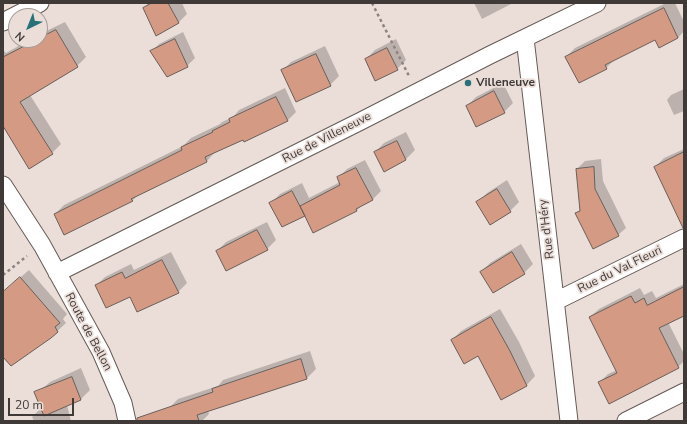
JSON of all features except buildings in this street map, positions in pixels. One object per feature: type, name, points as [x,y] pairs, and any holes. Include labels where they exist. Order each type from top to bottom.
[{"type":"street","points":[[3,22],[40,3]]},
{"type":"street","name":"Rue de Villeneuve","points":[[57,273],[597,3]]},
{"type":"street","name":"Rue d'Héry","points":[[525,38],[569,421]]},
{"type":"street","name":"Route de Bellon","points":[[3,185],[42,245],[101,352],[123,402],[127,421]]},
{"type":"street","name":"Rue du Val Fleuri","points":[[556,301],[684,238]]},
{"type":"street","points":[[626,421],[684,392]]},
{"type":"path","points":[[372,3],[417,92]]},
{"type":"path","points":[[3,275],[42,245]]},
{"type":"place","name":"Villeneuve","points":[[468,83]]}]
